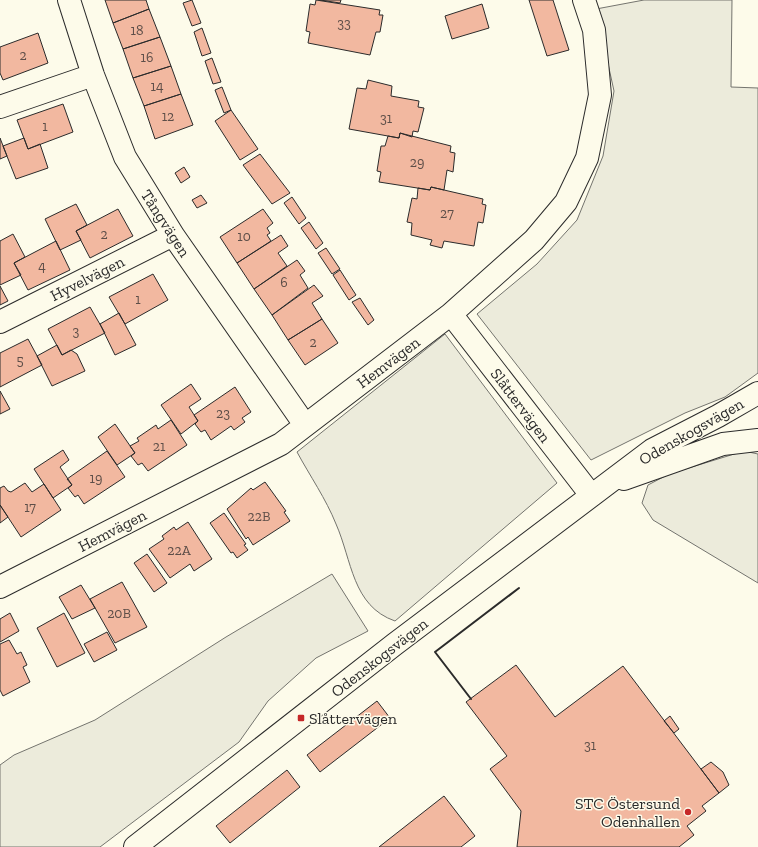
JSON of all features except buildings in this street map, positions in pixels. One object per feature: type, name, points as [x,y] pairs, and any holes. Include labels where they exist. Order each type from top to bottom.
[{"type":"street","name":"Tångvägen","points":[[69,0],[93,75],[125,157],[173,235],[306,425]]},
{"type":"street","name":"Hemvägen","points":[[0,587],[281,444],[452,314],[534,240],[566,202],[588,158],[600,94],[594,30],[584,0]]},
{"type":"street","points":[[0,107],[93,75]]},
{"type":"street","name":"Hyvelvägen","points":[[0,322],[173,235]]},
{"type":"street","name":"Slåttervägen","points":[[452,314],[598,490]]},
{"type":"street","name":"Odenskogsvägen","points":[[135,847],[395,644],[652,450],[718,416],[758,393]]},
{"type":"street","name":"Odenskogsvägen","points":[[598,490],[723,444],[758,440]]},
{"type":"shaded area","points":[[644,0],[732,0],[731,87],[758,88],[758,373],[725,397],[685,413],[591,460],[477,314],[537,264],[577,220],[603,156],[614,91],[596,9]]},
{"type":"shaded area","points":[[445,334],[557,483],[395,621],[381,614],[370,605],[362,593],[350,567],[332,515],[297,452]]},
{"type":"shaded area","points":[[744,451],[758,454],[758,583],[653,520],[642,503],[648,485],[669,474]]},
{"type":"shaded area","points":[[332,574],[368,631],[316,658],[268,701],[239,742],[100,847],[0,847],[0,765],[14,755],[95,720],[226,637]]},
{"type":"wall","points":[[471,699],[435,652],[519,588]]},
{"type":"place","name":"Slåttervägen","points":[[301,718]]},
{"type":"place","name":"STC Östersund Odenhallen","points":[[688,812]]}]
